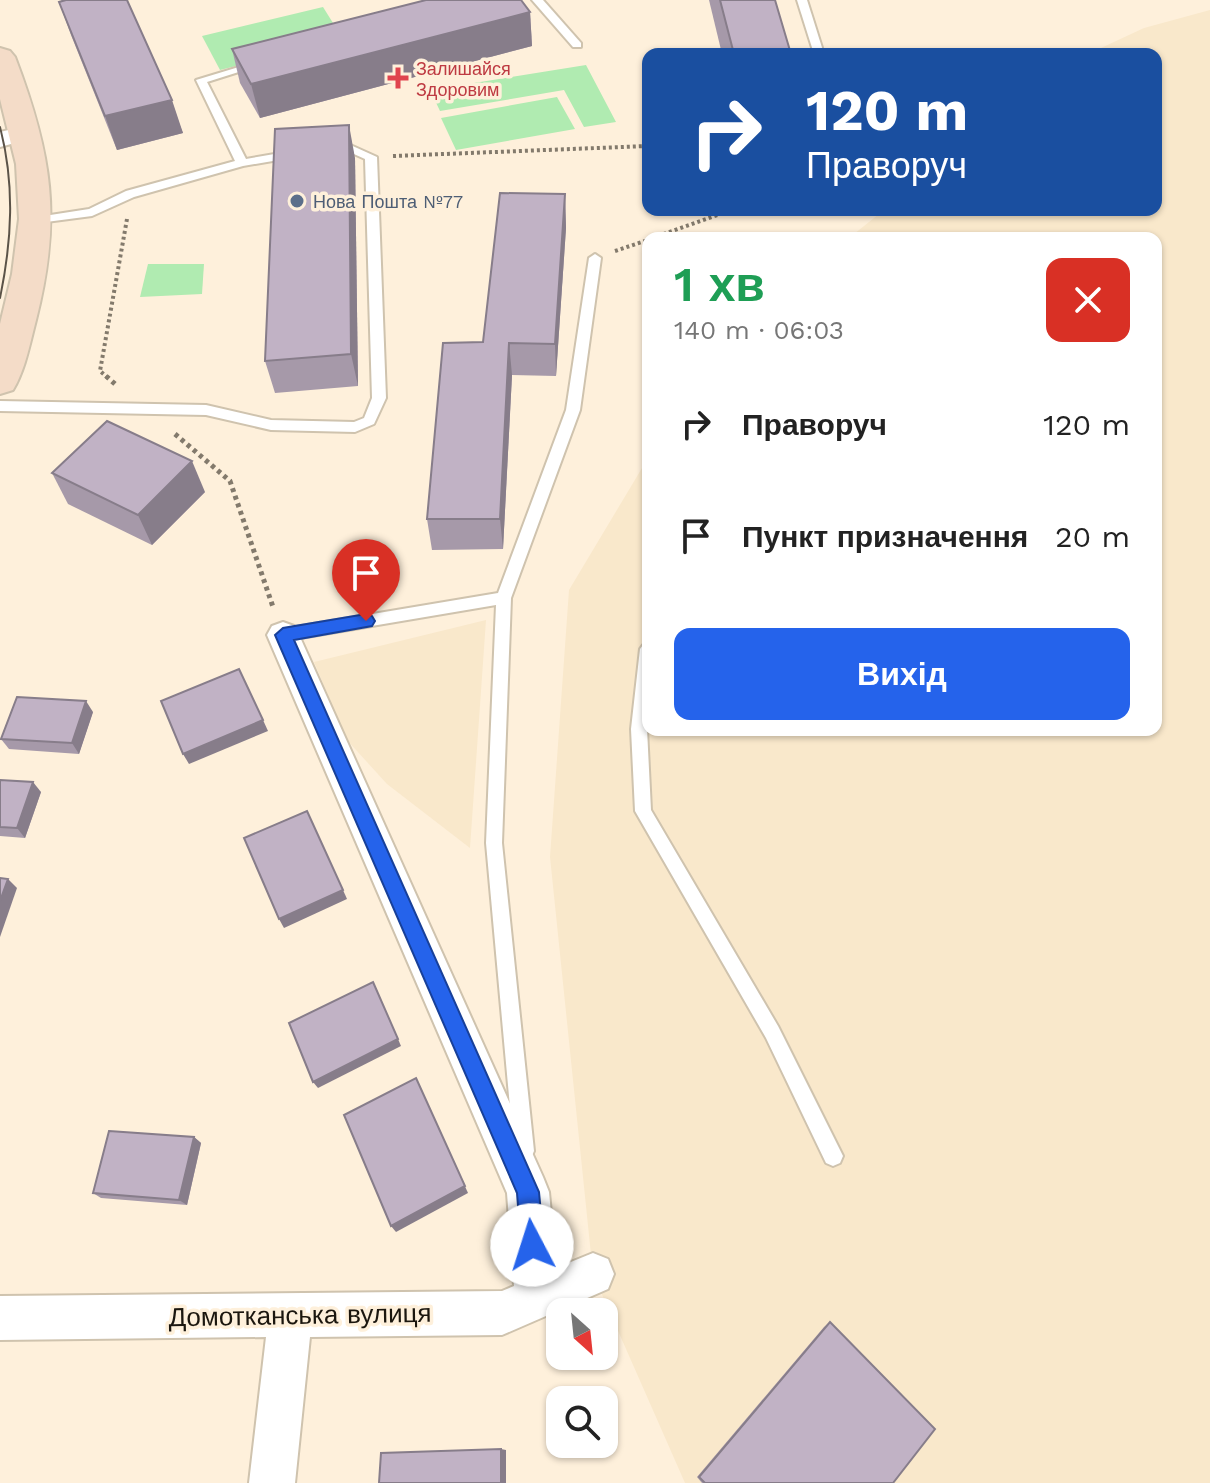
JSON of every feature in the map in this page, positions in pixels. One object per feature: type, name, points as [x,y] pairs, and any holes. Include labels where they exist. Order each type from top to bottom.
[{"type":"main road","points":[[0,57],[13,136],[35,181],[35,221],[23,304],[0,381]]},
{"type":"street","points":[[283,635],[528,1192],[537,1298]]},
{"type":"street","name":"Домотканська вулиця","points":[[0,1318],[502,1313],[593,1274]]},
{"type":"street","points":[[272,1483],[290,1315]]},
{"type":"lane","points":[[537,0],[577,45]]},
{"type":"lane","points":[[802,0],[817,48]]},
{"type":"lane","points":[[242,163],[201,80],[262,64]]},
{"type":"lane","points":[[0,406],[206,410],[271,425],[355,427],[369,421],[379,398],[371,157],[346,146],[316,151]]},
{"type":"lane","points":[[35,221],[92,212],[130,194],[242,163],[301,153]]},
{"type":"lane","points":[[528,1192],[494,843],[504,598],[573,410],[595,258]]},
{"type":"lane","points":[[283,635],[504,598]]},
{"type":"lane","points":[[642,702],[639,729],[643,811],[772,1032],[833,1156]]},
{"type":"path","points":[[371,157],[642,146]]},
{"type":"path","points":[[670,232],[715,216]]},
{"type":"path","points":[[595,258],[642,242]]},
{"type":"shaded area","points":[[1210,10],[1210,1483],[685,1483],[618,1331],[618,1298],[604,1298],[593,1274],[550,857],[569,590],[642,468],[642,736],[1162,736],[1162,232],[856,232],[876,216],[1162,216],[1162,48],[1101,48],[1144,28]]},
{"type":"shaded area","points":[[486,620],[470,848],[387,784],[347,740],[314,662]]},
{"type":"green space","points":[[323,7],[343,39],[220,70],[202,36]]},
{"type":"green space","points":[[586,65],[616,122],[584,127],[564,90],[440,111],[430,90]]},
{"type":"green space","points":[[557,97],[575,129],[456,150],[441,118]]},
{"type":"green space","points":[[148,264],[204,264],[202,294],[140,297]]},
{"type":"building","points":[[127,0],[172,100],[105,116],[59,2]]},
{"type":"building","points":[[426,0],[521,0],[530,12],[251,84],[232,49]]},
{"type":"building","points":[[720,0],[775,0],[789,48],[732,48]]},
{"type":"building","points":[[349,125],[351,354],[265,361],[275,129]]},
{"type":"building","points":[[500,193],[565,194],[555,344],[509,343],[500,519],[427,519],[443,343],[483,342]]},
{"type":"building","points":[[107,421],[192,461],[138,515],[52,473]]},
{"type":"building","points":[[239,669],[263,720],[183,754],[161,701]]},
{"type":"building","points":[[17,697],[86,701],[72,743],[1,739]]},
{"type":"building","points":[[0,780],[33,782],[17,828],[0,827]]},
{"type":"building","points":[[307,811],[343,890],[279,919],[244,838]]},
{"type":"building","points":[[0,878],[8,879],[0,901]]},
{"type":"building","points":[[373,982],[398,1039],[313,1082],[289,1023]]},
{"type":"building","points":[[416,1078],[465,1186],[391,1226],[344,1115]]},
{"type":"building","points":[[109,1131],[194,1137],[179,1200],[93,1193]]},
{"type":"building","points":[[830,1322],[935,1429],[893,1483],[705,1483],[699,1477]]},
{"type":"building","points":[[501,1449],[501,1483],[379,1483],[381,1453]]},
{"type":"tram line","points":[[0,127],[10,191],[7,255],[0,298]]},
{"type":"place","name":"Залишайся Здоровим","points":[[398,78]]},
{"type":"place","name":"Нова Пошта №77","points":[[297,201]]},
{"type":"route","points":[[366,621],[283,635],[528,1192],[532,1245]]}]
